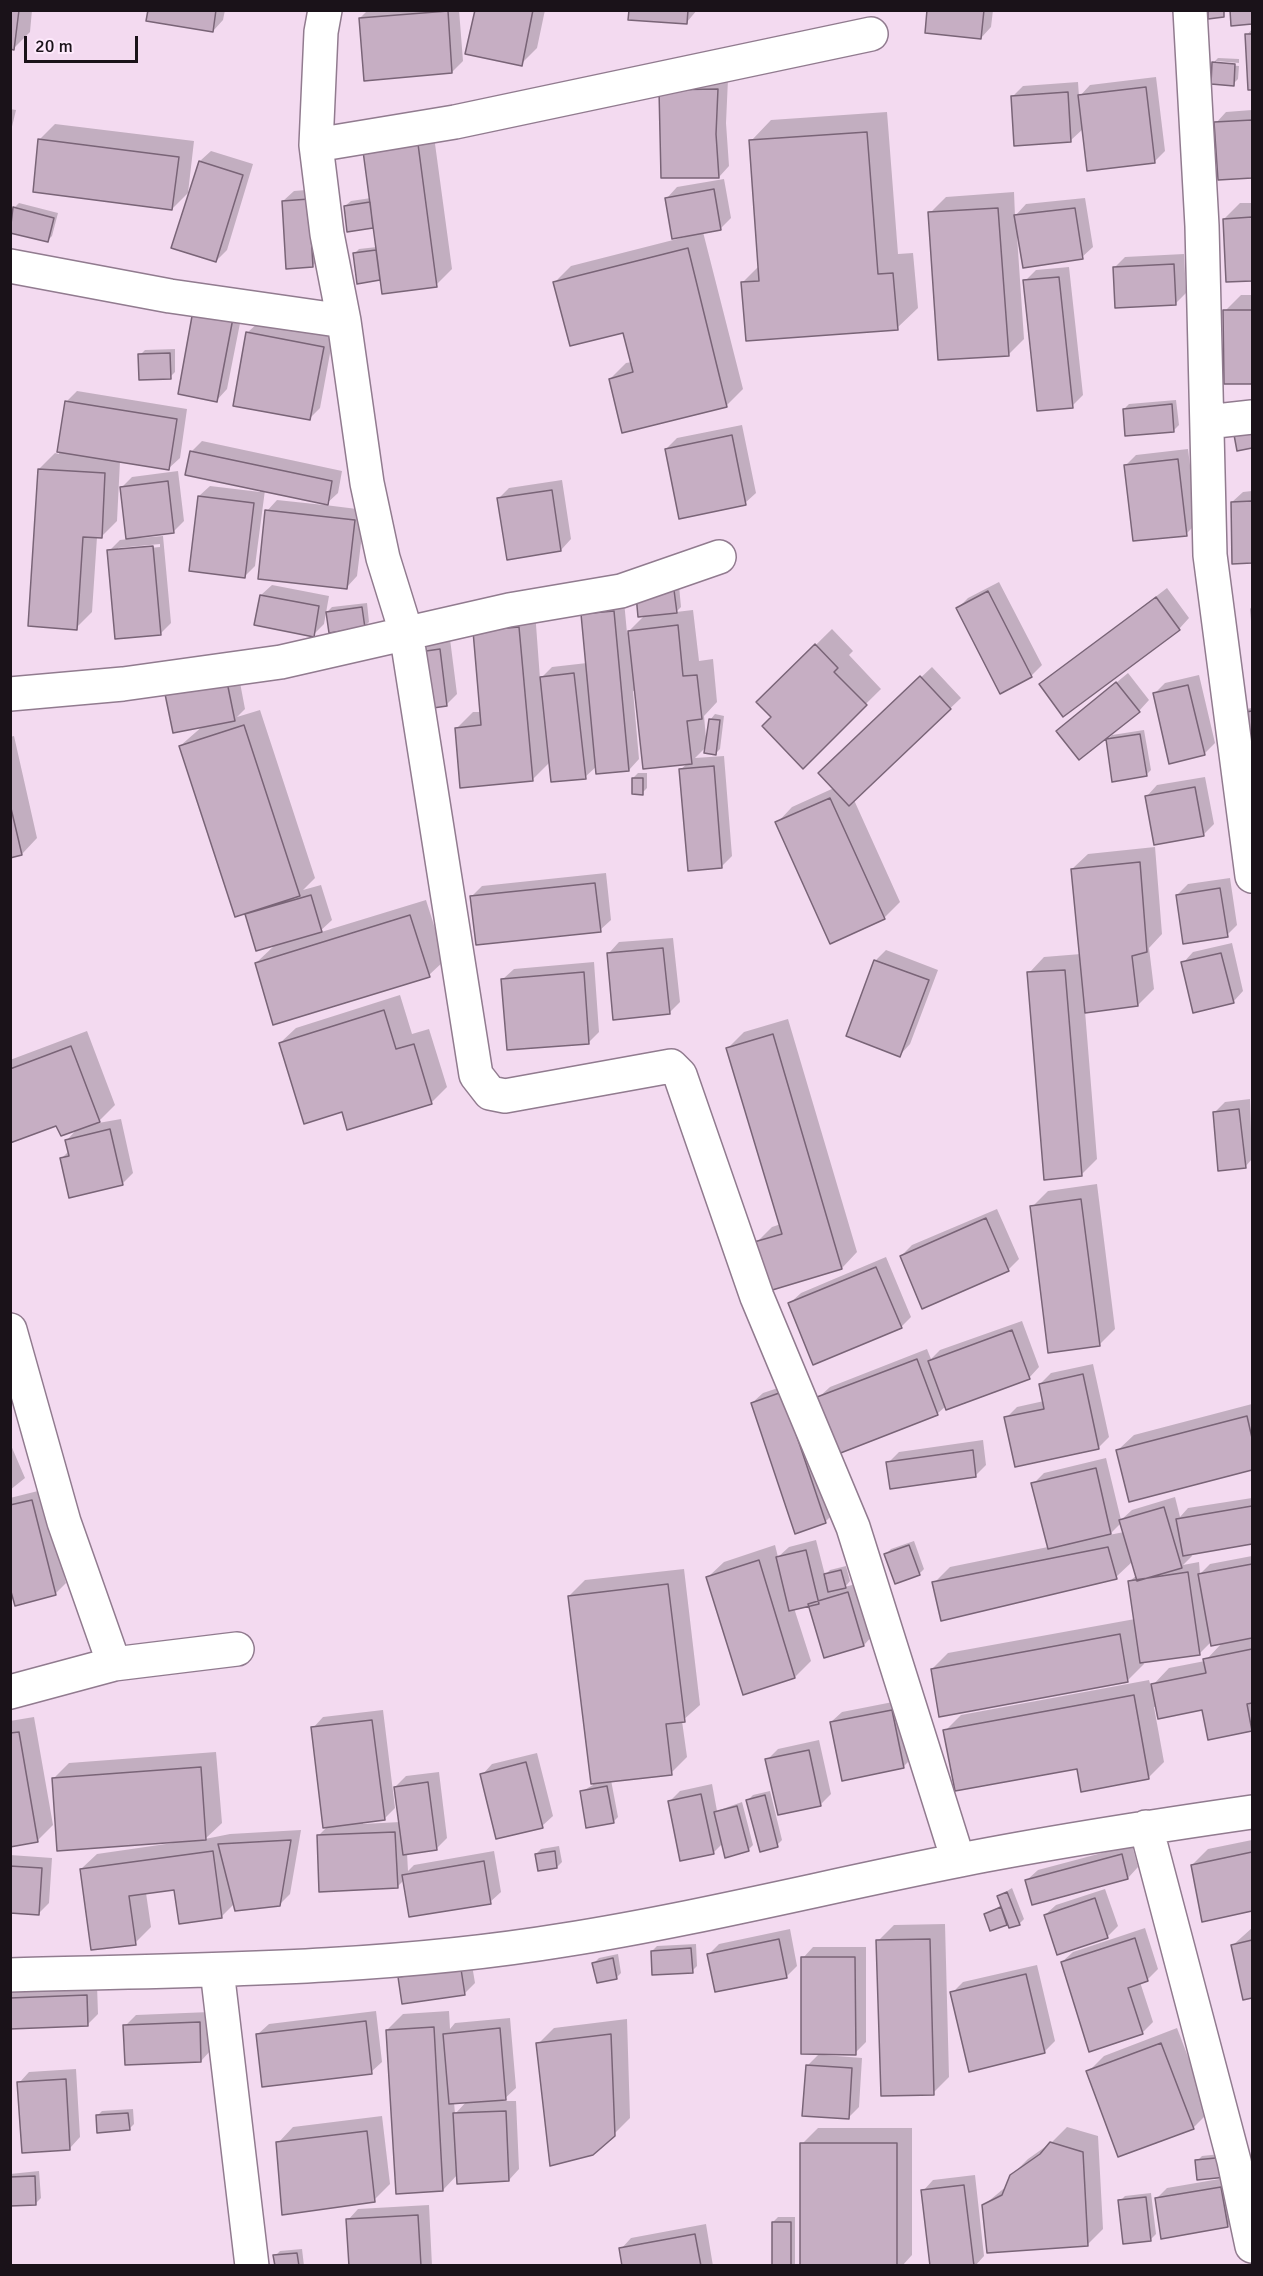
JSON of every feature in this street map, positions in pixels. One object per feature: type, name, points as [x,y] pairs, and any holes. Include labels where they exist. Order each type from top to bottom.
[{"type":"street","points":[[325,10],[321,33],[316,145],[327,234],[344,321],[367,483],[383,558],[406,632],[476,1075],[490,1093],[505,1096],[671,1066],[680,1075],[757,1297],[853,1527],[958,1860]]},
{"type":"street","points":[[1190,10],[1202,226],[1210,555],[1252,876]]},
{"type":"street","points":[[316,145],[455,122],[871,34]]},
{"type":"street","points":[[10,266],[170,296],[344,321]]},
{"type":"street","points":[[1207,422],[1252,417]]},
{"type":"street","points":[[10,694],[123,684],[281,662],[406,632],[621,591],[719,557]]},
{"type":"street","points":[[10,1330],[63,1522],[114,1665]]},
{"type":"street","points":[[10,1692],[114,1665],[237,1649]]},
{"type":"street","points":[[10,1975],[218,1970],[405,1960],[562,1940],[721,1911],[958,1860],[1146,1827],[1252,1812]]},
{"type":"street","points":[[1146,1827],[1234,2161],[1252,2246]]},
{"type":"street","points":[[218,1970],[252,2265]]},
{"type":"building","points":[[10,10],[19,10],[14,50],[10,49]]},
{"type":"building","points":[[148,10],[216,10],[213,32],[146,21]]},
{"type":"building","points":[[475,10],[533,10],[522,66],[465,54]]},
{"type":"building","points":[[629,10],[688,10],[687,24],[628,20]]},
{"type":"building","points":[[927,10],[984,10],[981,39],[925,33]]},
{"type":"building","points":[[1208,10],[1224,10],[1224,17],[1208,19]]},
{"type":"building","points":[[1230,10],[1252,10],[1252,24],[1231,26]]},
{"type":"building","points":[[448,11],[452,73],[364,81],[359,18]]},
{"type":"building","points":[[1245,34],[1252,34],[1252,90],[1248,90]]},
{"type":"building","points":[[1212,62],[1235,64],[1234,86],[1211,84]]},
{"type":"building","points":[[1146,87],[1155,163],[1087,171],[1078,95]]},
{"type":"building","points":[[718,89],[716,134],[719,178],[661,178],[659,90]]},
{"type":"building","points":[[1068,92],[1071,142],[1014,146],[1011,96]]},
{"type":"building","points":[[1252,120],[1252,178],[1218,180],[1214,122]]},
{"type":"building","points":[[867,132],[878,274],[893,273],[898,330],[746,341],[741,282],[759,281],[749,140]]},
{"type":"building","points":[[38,139],[179,157],[172,210],[33,192]]},
{"type":"building","points":[[418,144],[437,287],[382,294],[363,151]]},
{"type":"building","points":[[199,161],[243,175],[216,262],[171,248]]},
{"type":"building","points":[[714,189],[721,230],[672,239],[665,198]]},
{"type":"building","points":[[309,199],[313,267],[286,269],[282,201]]},
{"type":"building","points":[[370,202],[373,228],[347,232],[344,206]]},
{"type":"building","points":[[13,207],[54,218],[48,242],[10,233]]},
{"type":"building","points":[[998,208],[1009,356],[938,360],[928,212]]},
{"type":"building","points":[[1075,208],[1083,259],[1023,268],[1014,215]]},
{"type":"building","points":[[1252,217],[1252,281],[1226,282],[1223,219]]},
{"type":"building","points":[[688,248],[727,407],[622,433],[609,379],[633,372],[623,333],[570,346],[553,282]]},
{"type":"building","points":[[376,250],[380,280],[357,284],[353,253]]},
{"type":"building","points":[[1174,264],[1176,305],[1115,308],[1113,267]]},
{"type":"building","points":[[1059,277],[1073,408],[1037,411],[1023,280]]},
{"type":"building","points":[[194,305],[234,313],[217,402],[178,394]]},
{"type":"building","points":[[1223,310],[1252,310],[1252,384],[1224,384]]},
{"type":"building","points":[[246,332],[324,347],[310,420],[233,406]]},
{"type":"building","points":[[170,353],[171,379],[139,380],[138,354]]},
{"type":"building","points":[[65,401],[177,419],[169,470],[57,452]]},
{"type":"building","points":[[1172,404],[1174,432],[1125,436],[1123,409]]},
{"type":"building","points":[[1252,421],[1252,448],[1237,451],[1232,424]]},
{"type":"building","points":[[732,435],[746,505],[679,519],[665,449]]},
{"type":"building","points":[[190,451],[332,481],[328,505],[185,475]]},
{"type":"building","points":[[1178,459],[1187,536],[1133,541],[1124,465]]},
{"type":"building","points":[[38,469],[105,473],[102,538],[83,537],[77,630],[28,626]]},
{"type":"building","points":[[168,481],[174,533],[126,539],[120,487]]},
{"type":"building","points":[[552,490],[561,551],[507,560],[497,498]]},
{"type":"building","points":[[198,496],[254,503],[245,578],[189,571]]},
{"type":"building","points":[[1252,501],[1252,563],[1232,564],[1231,502]]},
{"type":"building","points":[[265,510],[355,520],[347,589],[258,579]]},
{"type":"building","points":[[153,546],[161,635],[115,639],[107,550]]},
{"type":"building","points":[[674,590],[677,613],[638,617],[636,595]]},
{"type":"building","points":[[988,591],[1032,677],[1000,694],[956,608]]},
{"type":"building","points":[[260,595],[319,606],[314,637],[254,625]]},
{"type":"building","points":[[1156,597],[1180,630],[1063,717],[1039,684]]},
{"type":"building","points":[[362,607],[365,628],[329,633],[326,612]]},
{"type":"building","points":[[614,611],[629,771],[596,774],[581,614]]},
{"type":"building","points":[[678,625],[683,676],[697,675],[702,719],[687,721],[692,764],[643,769],[628,631]]},
{"type":"building","points":[[519,627],[533,781],[460,788],[455,728],[481,725],[473,631]]},
{"type":"building","points":[[815,644],[838,668],[834,672],[867,705],[803,769],[762,726],[771,717],[756,702]]},
{"type":"building","points":[[440,649],[447,706],[419,710],[412,653]]},
{"type":"building","points":[[574,673],[586,779],[551,782],[540,677]]},
{"type":"building","points":[[920,676],[951,709],[849,806],[818,773]]},
{"type":"building","points":[[227,682],[235,721],[173,733],[165,694]]},
{"type":"building","points":[[1116,682],[1140,712],[1079,760],[1056,731]]},
{"type":"building","points":[[1188,685],[1205,755],[1169,764],[1153,693]]},
{"type":"building","points":[[1252,711],[1252,770],[1239,713]]},
{"type":"building","points":[[709,719],[720,720],[716,755],[704,753]]},
{"type":"building","points":[[244,725],[300,896],[235,917],[179,746]]},
{"type":"building","points":[[1140,734],[1147,776],[1112,782],[1106,739]]},
{"type":"building","points":[[714,766],[722,868],[688,871],[679,769]]},
{"type":"building","points":[[632,778],[643,778],[643,795],[632,794]]},
{"type":"building","points":[[1195,787],[1204,836],[1154,845],[1145,796]]},
{"type":"building","points":[[830,798],[885,919],[830,944],[775,822]]},
{"type":"building","points":[[10,804],[22,855],[10,858]]},
{"type":"building","points":[[1140,862],[1147,952],[1132,956],[1138,1006],[1085,1013],[1071,869]]},
{"type":"building","points":[[595,883],[601,932],[476,945],[470,896]]},
{"type":"building","points":[[1220,888],[1228,937],[1183,944],[1176,895]]},
{"type":"building","points":[[311,895],[322,932],[256,951],[245,914]]},
{"type":"building","points":[[410,915],[430,977],[273,1025],[255,963]]},
{"type":"building","points":[[663,948],[670,1014],[613,1020],[607,953]]},
{"type":"building","points":[[1221,953],[1234,1003],[1193,1013],[1181,962]]},
{"type":"building","points":[[874,960],[929,980],[900,1057],[846,1036]]},
{"type":"building","points":[[1065,970],[1082,1176],[1044,1180],[1027,972]]},
{"type":"building","points":[[584,972],[589,1044],[507,1050],[501,979]]},
{"type":"building","points":[[384,1010],[396,1049],[414,1044],[432,1104],[347,1130],[342,1112],[304,1124],[279,1043]]},
{"type":"building","points":[[773,1034],[842,1269],[769,1291],[754,1242],[782,1234],[726,1048]]},
{"type":"building","points":[[71,1046],[100,1122],[61,1136],[56,1126],[10,1143],[10,1069]]},
{"type":"building","points":[[1239,1109],[1246,1168],[1218,1171],[1213,1112]]},
{"type":"building","points":[[110,1129],[123,1185],[69,1198],[60,1158],[69,1156],[65,1140]]},
{"type":"building","points":[[1081,1199],[1100,1346],[1048,1353],[1030,1206]]},
{"type":"building","points":[[986,1218],[1009,1271],[922,1309],[900,1256]]},
{"type":"building","points":[[876,1267],[902,1328],[813,1365],[788,1303]]},
{"type":"building","points":[[1012,1330],[1030,1379],[946,1410],[928,1361]]},
{"type":"building","points":[[917,1359],[938,1415],[838,1454],[817,1397]]},
{"type":"building","points":[[1083,1374],[1099,1449],[1015,1467],[1004,1417],[1044,1409],[1039,1384]]},
{"type":"building","points":[[782,1392],[826,1523],[795,1534],[751,1403]]},
{"type":"building","points":[[1247,1416],[1252,1438],[1252,1470],[1129,1502],[1116,1450]]},
{"type":"building","points":[[973,1450],[976,1477],[890,1489],[886,1462]]},
{"type":"building","points":[[1096,1468],[1111,1534],[1048,1549],[1031,1483]]},
{"type":"building","points":[[32,1500],[56,1595],[15,1606],[10,1588],[10,1505]]},
{"type":"building","points":[[1252,1506],[1252,1544],[1183,1556],[1176,1519]]},
{"type":"building","points":[[1164,1507],[1182,1568],[1137,1581],[1119,1520]]},
{"type":"building","points":[[909,1545],[920,1575],[895,1584],[884,1554]]},
{"type":"building","points":[[1108,1547],[1117,1579],[941,1621],[932,1582]]},
{"type":"building","points":[[806,1550],[819,1604],[789,1611],[776,1557]]},
{"type":"building","points":[[759,1560],[795,1678],[743,1695],[706,1577]]},
{"type":"building","points":[[1252,1564],[1252,1638],[1211,1646],[1198,1574]]},
{"type":"building","points":[[841,1570],[846,1588],[828,1592],[824,1574]]},
{"type":"building","points":[[1188,1572],[1200,1655],[1140,1663],[1128,1581]]},
{"type":"building","points":[[668,1584],[685,1722],[666,1724],[672,1775],[591,1784],[568,1596]]},
{"type":"building","points":[[848,1592],[864,1646],[824,1658],[808,1604]]},
{"type":"building","points":[[1120,1634],[1128,1682],[939,1717],[931,1669]]},
{"type":"building","points":[[1252,1649],[1252,1703],[1247,1704],[1252,1731],[1208,1740],[1202,1710],[1158,1719],[1151,1684],[1206,1673],[1203,1659]]},
{"type":"building","points":[[1134,1695],[1149,1779],[1081,1792],[1077,1769],[955,1791],[943,1730]]},
{"type":"building","points":[[892,1710],[904,1768],[842,1781],[830,1722]]},
{"type":"building","points":[[372,1720],[385,1820],[323,1828],[311,1727]]},
{"type":"building","points":[[19,1732],[38,1842],[10,1847],[10,1733]]},
{"type":"building","points":[[809,1750],[821,1806],[778,1815],[765,1759]]},
{"type":"building","points":[[526,1762],[543,1828],[496,1839],[480,1774]]},
{"type":"building","points":[[201,1767],[206,1840],[57,1851],[52,1778]]},
{"type":"building","points":[[428,1782],[437,1850],[403,1855],[394,1787]]},
{"type":"building","points":[[607,1786],[614,1823],[586,1828],[580,1791]]},
{"type":"building","points":[[701,1794],[714,1854],[680,1861],[668,1801]]},
{"type":"building","points":[[765,1795],[778,1847],[760,1852],[746,1800]]},
{"type":"building","points":[[737,1806],[749,1851],[725,1858],[714,1812]]},
{"type":"building","points":[[395,1832],[398,1888],[319,1892],[317,1835]]},
{"type":"building","points":[[291,1840],[280,1906],[235,1911],[218,1844]]},
{"type":"building","points":[[213,1851],[222,1918],[179,1924],[174,1890],[129,1896],[136,1945],[91,1950],[80,1869]]},
{"type":"building","points":[[555,1851],[557,1868],[538,1871],[535,1854]]},
{"type":"building","points":[[1252,1852],[1252,1911],[1202,1922],[1191,1865]]},
{"type":"building","points":[[1122,1854],[1128,1879],[1032,1905],[1025,1880]]},
{"type":"building","points":[[484,1861],[491,1904],[409,1917],[402,1875]]},
{"type":"building","points":[[10,1866],[42,1868],[39,1915],[10,1913]]},
{"type":"building","points":[[1007,1892],[1020,1925],[1009,1928],[997,1896]]},
{"type":"building","points":[[1095,1898],[1108,1938],[1057,1955],[1044,1915]]},
{"type":"building","points":[[1001,1907],[1007,1925],[990,1931],[984,1914]]},
{"type":"building","points":[[1135,1938],[1148,1981],[1128,1988],[1143,2034],[1089,2052],[1061,1962]]},
{"type":"building","points":[[779,1939],[787,1978],[715,1992],[707,1954]]},
{"type":"building","points":[[930,1939],[934,2095],[881,2096],[876,1940]]},
{"type":"building","points":[[1252,1940],[1252,1998],[1243,2000],[1231,1945]]},
{"type":"building","points":[[691,1948],[693,1973],[652,1975],[651,1951]]},
{"type":"building","points":[[801,1957],[855,1957],[856,2055],[801,2054]]},
{"type":"building","points":[[613,1958],[617,1979],[597,1983],[592,1963]]},
{"type":"building","points":[[461,1969],[465,1995],[402,2004],[398,1977]]},
{"type":"building","points":[[1026,1974],[1045,2053],[969,2072],[950,1992]]},
{"type":"building","points":[[87,1995],[88,2026],[10,2029],[10,1998]]},
{"type":"building","points":[[366,2021],[372,2074],[262,2087],[256,2034]]},
{"type":"building","points":[[200,2022],[201,2062],[125,2065],[123,2025]]},
{"type":"building","points":[[434,2027],[443,2191],[396,2194],[386,2030]]},
{"type":"building","points":[[500,2028],[506,2100],[449,2104],[443,2034]]},
{"type":"building","points":[[611,2034],[615,2136],[593,2155],[550,2166],[536,2043]]},
{"type":"building","points":[[1161,2043],[1194,2129],[1118,2157],[1086,2071]]},
{"type":"building","points":[[806,2065],[852,2068],[849,2119],[802,2116]]},
{"type":"building","points":[[66,2079],[70,2150],[22,2153],[17,2082]]},
{"type":"building","points":[[506,2111],[509,2181],[457,2184],[453,2113]]},
{"type":"building","points":[[128,2113],[130,2130],[97,2133],[96,2115]]},
{"type":"building","points":[[367,2131],[375,2202],[282,2215],[276,2142]]},
{"type":"building","points":[[1050,2142],[1083,2152],[1088,2246],[987,2253],[982,2205],[1002,2195],[1010,2175],[1040,2154]]},
{"type":"building","points":[[800,2143],[897,2143],[897,2266],[800,2266]]},
{"type":"building","points":[[1226,2157],[1227,2177],[1197,2180],[1195,2160]]},
{"type":"building","points":[[35,2176],[36,2205],[10,2206],[10,2177]]},
{"type":"building","points":[[964,2185],[974,2266],[930,2266],[921,2190]]},
{"type":"building","points":[[1221,2187],[1228,2227],[1161,2239],[1155,2198]]},
{"type":"building","points":[[1146,2197],[1151,2241],[1123,2244],[1118,2200]]},
{"type":"building","points":[[418,2215],[421,2266],[349,2266],[346,2219]]},
{"type":"building","points":[[772,2222],[791,2222],[791,2266],[772,2266]]},
{"type":"building","points":[[695,2234],[701,2266],[622,2266],[619,2248]]},
{"type":"building","points":[[297,2253],[299,2266],[275,2266],[273,2255]]}]
